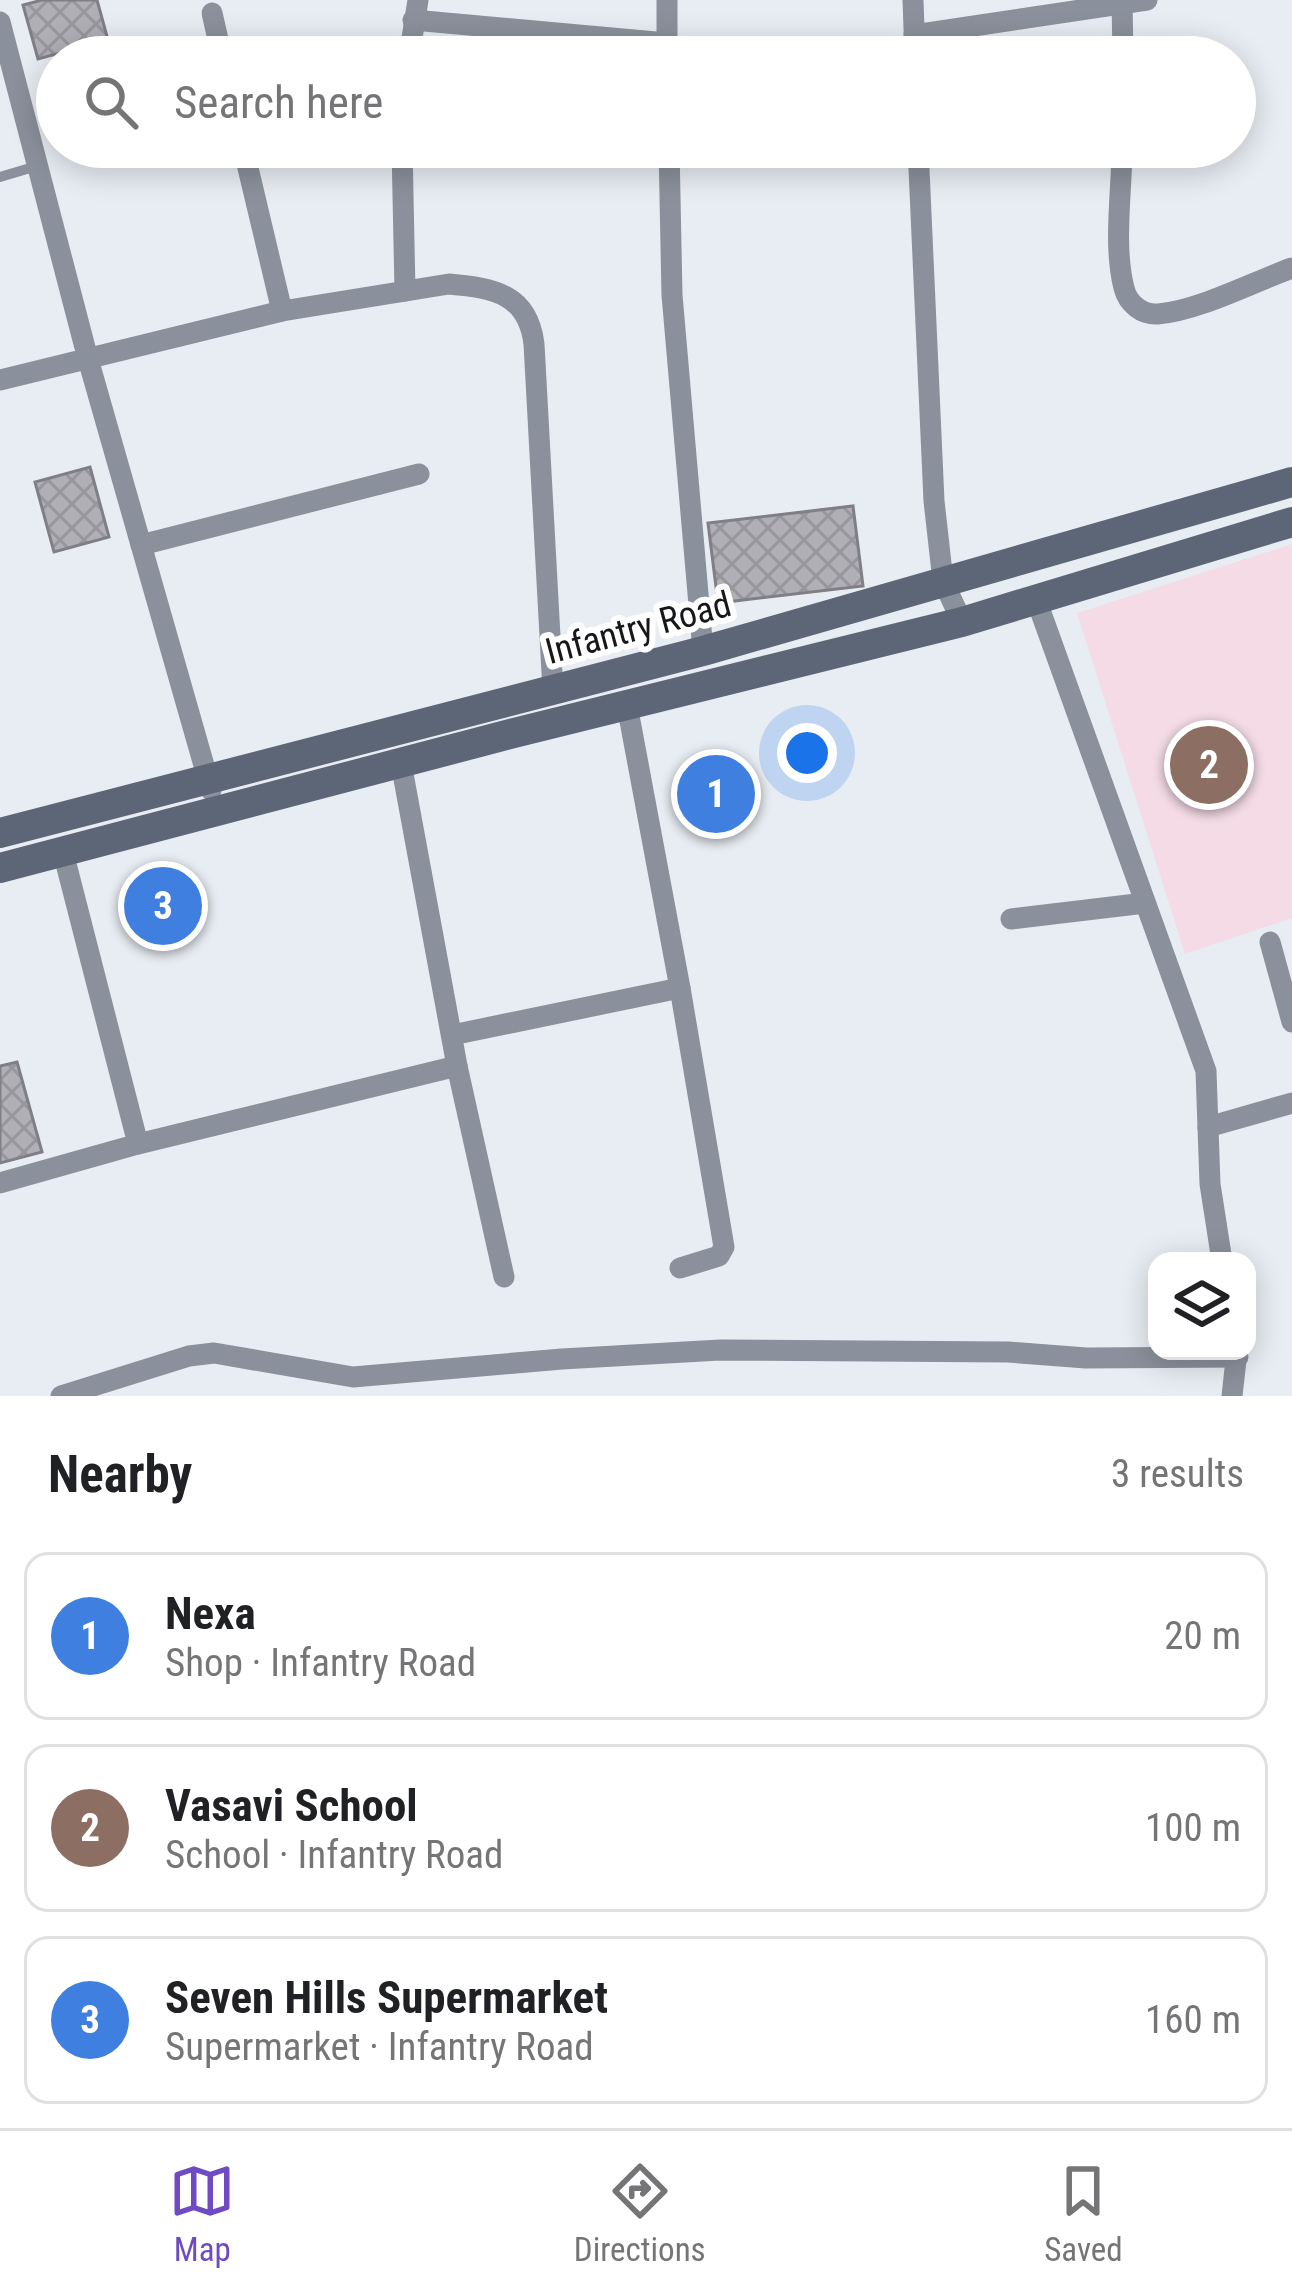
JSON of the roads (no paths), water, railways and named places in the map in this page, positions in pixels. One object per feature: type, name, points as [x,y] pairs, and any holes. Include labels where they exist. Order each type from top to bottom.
[{"type":"street","points":[[667,0],[667,36]]},
{"type":"street","points":[[913,0],[914,36]]},
{"type":"street","points":[[962,36],[1148,0]]},
{"type":"street","points":[[1122,3],[1123,36]]},
{"type":"street","points":[[416,10],[579,36]]},
{"type":"street","points":[[212,13],[217,36]]},
{"type":"street","points":[[0,22],[36,154]]},
{"type":"street","points":[[40,168],[88,359],[216,812]]},
{"type":"street","points":[[248,168],[282,311]]},
{"type":"street","points":[[403,168],[406,291]]},
{"type":"street","points":[[669,168],[672,295],[703,651]]},
{"type":"street","points":[[919,168],[925,344],[943,581],[962,622]]},
{"type":"street","points":[[1122,168],[1124,291],[1134,307],[1154,314],[1186,307],[1292,268]]},
{"type":"street","points":[[0,380],[282,311],[449,284],[475,286],[519,304],[531,320],[553,691]]},
{"type":"street","points":[[141,545],[419,474]]},
{"type":"street","name":"Infantry Road","points":[[0,832],[703,651],[1292,482]]},
{"type":"street","name":"Infantry Road","points":[[0,868],[962,622],[1292,522]]},
{"type":"street","points":[[1036,599],[1206,1071],[1210,1184],[1221,1252]]},
{"type":"street","points":[[626,705],[724,1247],[719,1256],[680,1268]]},
{"type":"street","points":[[401,763],[458,1066],[504,1276]]},
{"type":"street","points":[[63,852],[139,1144]]},
{"type":"street","points":[[1011,919],[1145,903]]},
{"type":"street","points":[[1270,942],[1292,1022]]},
{"type":"street","points":[[452,1035],[680,988]]},
{"type":"street","points":[[0,1183],[458,1066]]},
{"type":"street","points":[[1208,1127],[1292,1103]]},
{"type":"street","points":[[61,1396],[189,1355],[214,1353],[353,1377],[720,1350],[1148,1356]]},
{"type":"street","points":[[1232,1396],[1236,1360]]},
{"type":"lane","points":[[0,177],[36,166]]},
{"type":"place","name":"Vasavi School","points":[[1209,765]]},
{"type":"place","name":"Nexa","points":[[716,794]]},
{"type":"place","name":"Seven Hills Supermarket","points":[[163,906]]}]
